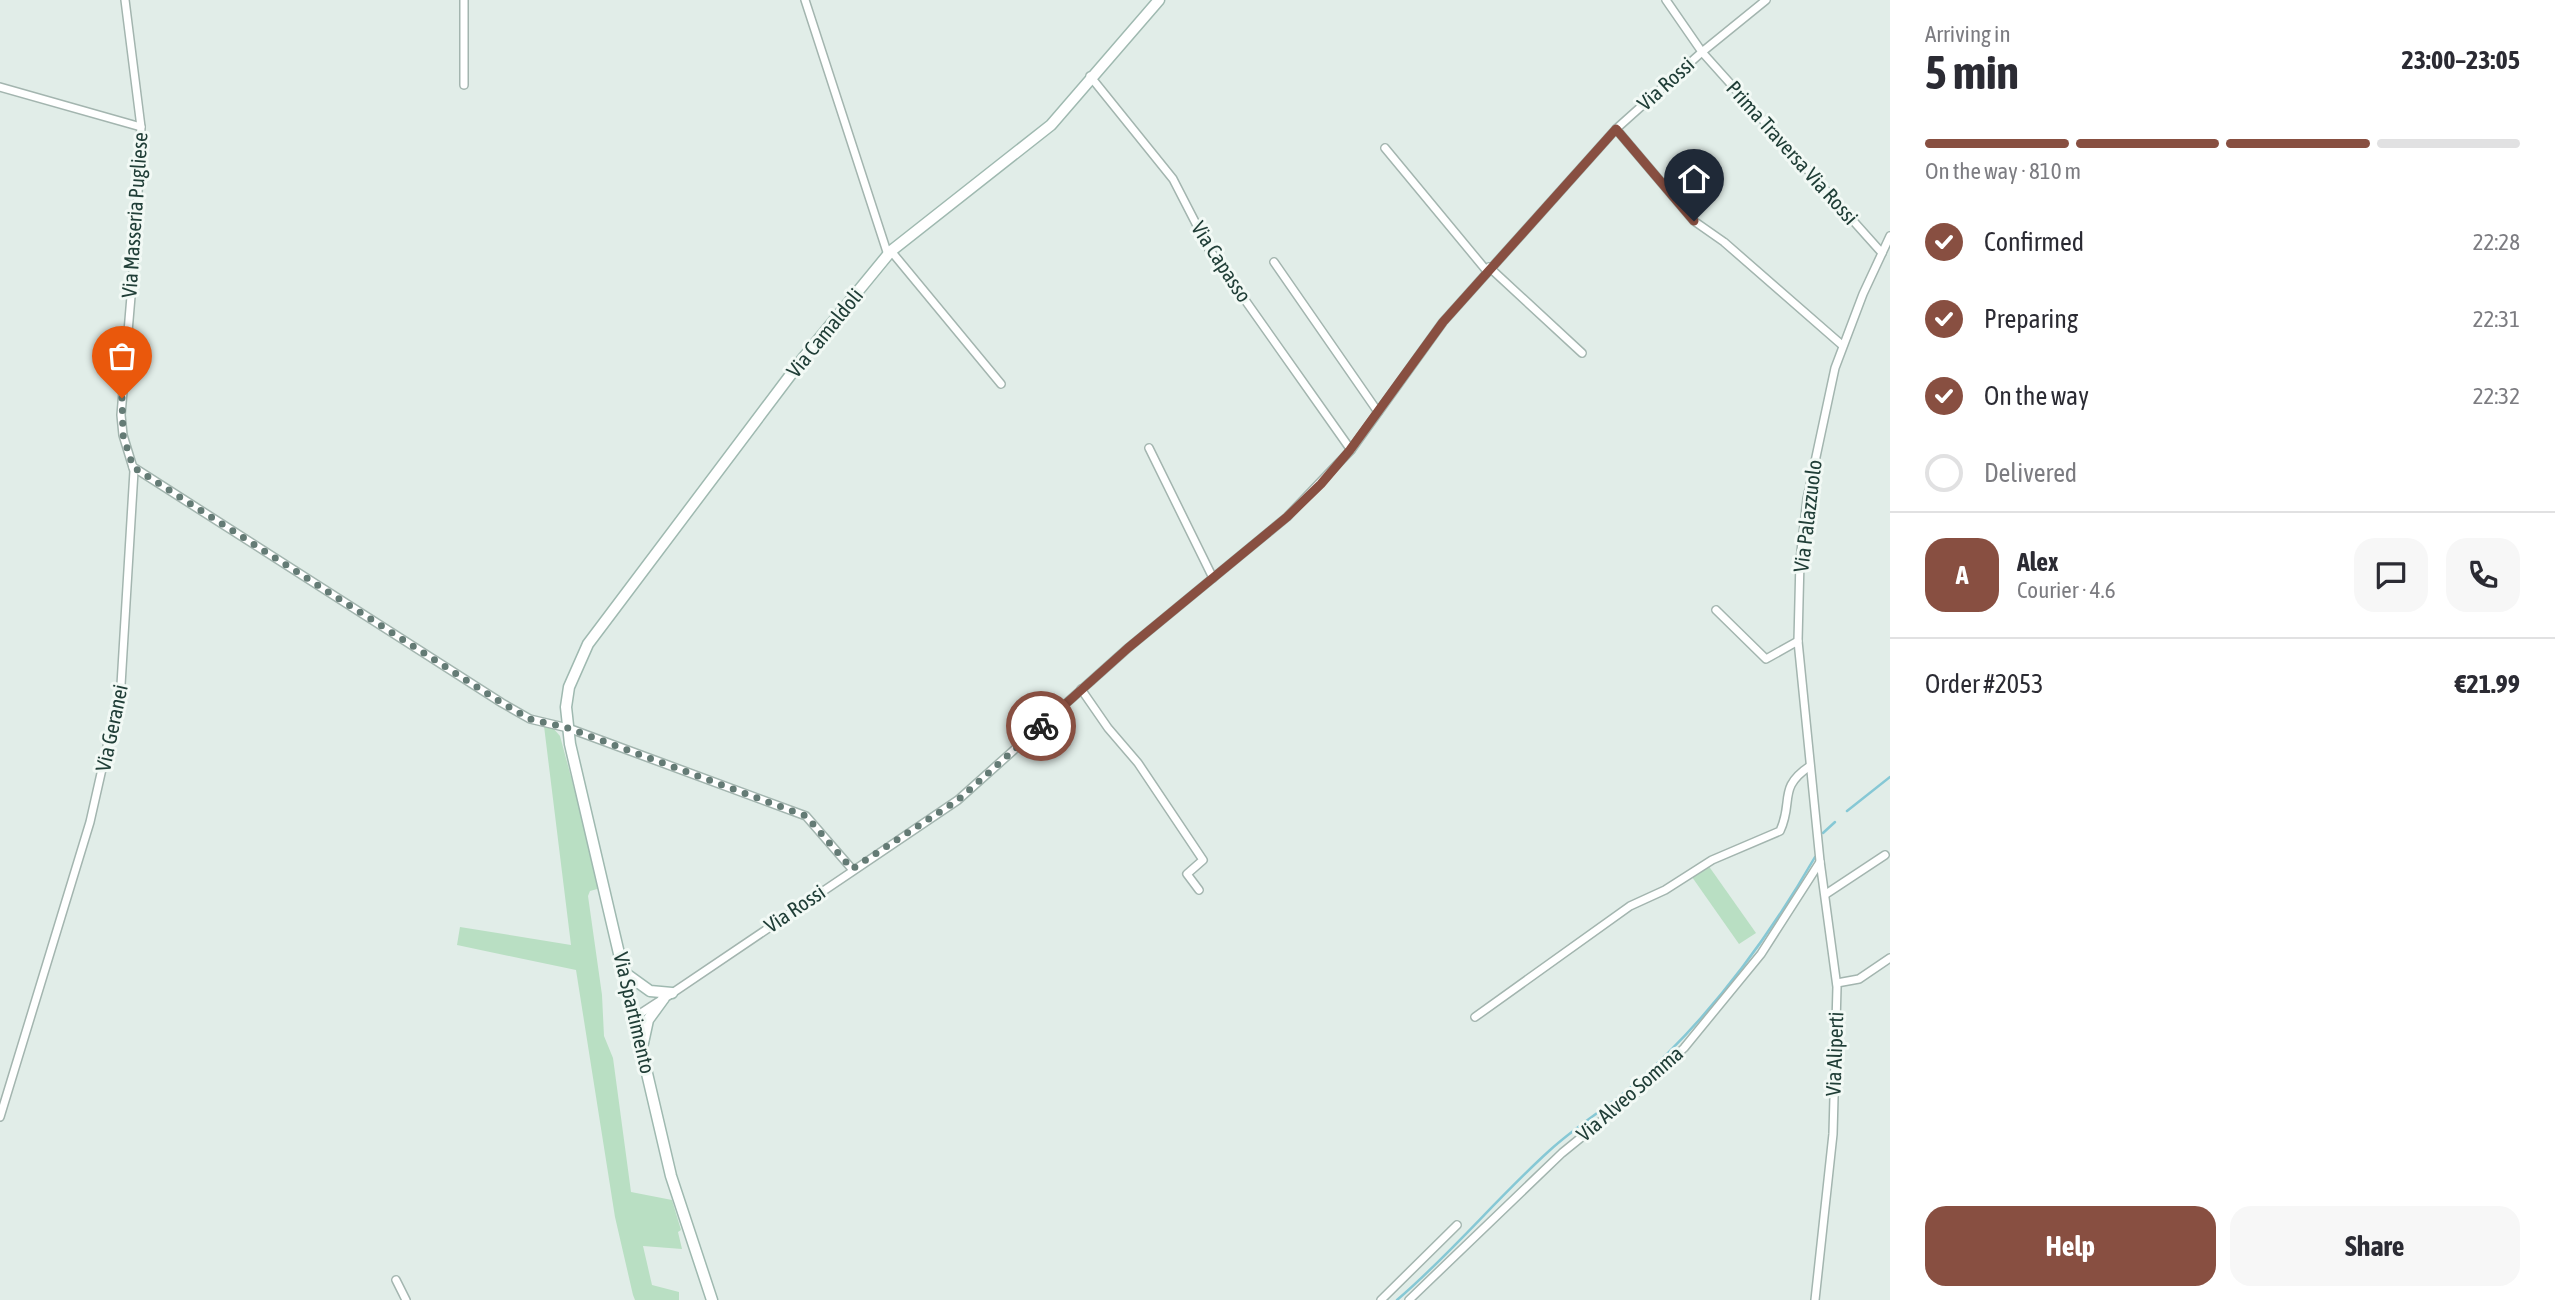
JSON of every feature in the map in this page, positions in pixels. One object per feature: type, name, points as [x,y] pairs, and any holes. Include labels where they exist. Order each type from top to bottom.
[{"type":"street","name":"Via Masseria Pugliese","points":[[125,0],[141,127],[136,237],[121,415],[123,435],[134,469]]},
{"type":"street","points":[[464,0],[464,85]]},
{"type":"street","points":[[805,0],[890,253],[1001,384]]},
{"type":"street","name":"Via Camaldoli","points":[[567,725],[569,687],[587,644],[796,368],[890,253],[1051,125],[1090,76],[1159,0]]},
{"type":"street","name":"Prima Traversa Via Rossi","points":[[1666,0],[1702,52],[1882,253]]},
{"type":"street","name":"Via Rossi","points":[[635,1017],[958,800],[1081,689],[1287,517],[1350,450],[1417,355],[1488,269],[1616,129],[1702,52],[1766,0]]},
{"type":"street","name":"Via Capasso","points":[[1090,76],[1173,179],[1209,249],[1350,450]]},
{"type":"street","points":[[0,87],[141,127]]},
{"type":"street","points":[[1616,129],[1694,221],[1745,260],[1842,345]]},
{"type":"street","points":[[1385,148],[1488,269],[1582,353]]},
{"type":"street","name":"Via Palazzuolo","points":[[1817,808],[1810,766],[1798,641],[1800,560],[1807,499],[1824,408],[1842,345],[1890,236]]},
{"type":"street","points":[[1274,262],[1378,412]]},
{"type":"street","points":[[1149,448],[1213,578]]},
{"type":"street","points":[[134,469],[530,719],[567,725],[806,816],[852,869]]},
{"type":"street","name":"Via Geranei","points":[[0,1117],[92,813],[121,685],[134,469]]},
{"type":"street","points":[[1716,610],[1766,659],[1798,641]]},
{"type":"street","points":[[1081,689],[1108,728],[1138,763],[1203,860],[1187,874],[1199,890]]},
{"type":"street","name":"Via Spartimento","points":[[567,725],[671,1177],[712,1300]]},
{"type":"street","points":[[1475,1017],[1630,906],[1665,890],[1712,860],[1780,831],[1788,787],[1793,778],[1810,766]]},
{"type":"street","name":"Via Aliperti","points":[[1815,1300],[1833,1134],[1836,984],[1820,861],[1817,808]]},
{"type":"street","points":[[1826,894],[1885,855]]},
{"type":"street","name":"Via Alveo Somma","points":[[1409,1300],[1562,1153],[1642,1088],[1684,1048],[1762,954],[1820,861]]},
{"type":"street","points":[[1836,984],[1858,979],[1890,958]]},
{"type":"street","points":[[625,973],[650,991],[668,995],[649,1020],[643,1047]]},
{"type":"street","points":[[1381,1300],[1457,1225]]},
{"type":"street","points":[[396,1280],[406,1300]]},
{"type":"green space","points":[[544,726],[553,728],[560,736],[601,888],[590,891],[588,896],[602,995],[604,1036],[613,1058],[631,1192],[672,1200],[681,1230],[678,1232],[682,1249],[643,1246],[652,1285],[679,1292],[679,1300],[635,1300],[633,1295],[615,1217],[576,970],[457,945],[460,927],[571,945]]},
{"type":"green space","points":[[1708,865],[1756,933],[1739,944],[1692,877]]},
{"type":"waterway","points":[[1847,811],[1890,777]]},
{"type":"waterway","points":[[1823,833],[1835,822]]},
{"type":"waterway","points":[[1397,1300],[1549,1151],[1629,1089],[1683,1038],[1754,951],[1815,857]]},
{"type":"way so far","points":[[122,398],[123,435],[133,467],[530,719],[568,728],[806,816],[852,869],[958,800],[1041,726]]},
{"type":"route","points":[[1041,726],[1128,648],[1287,517],[1321,484],[1350,450],[1443,322],[1489,267],[1616,129],[1694,221]]}]
